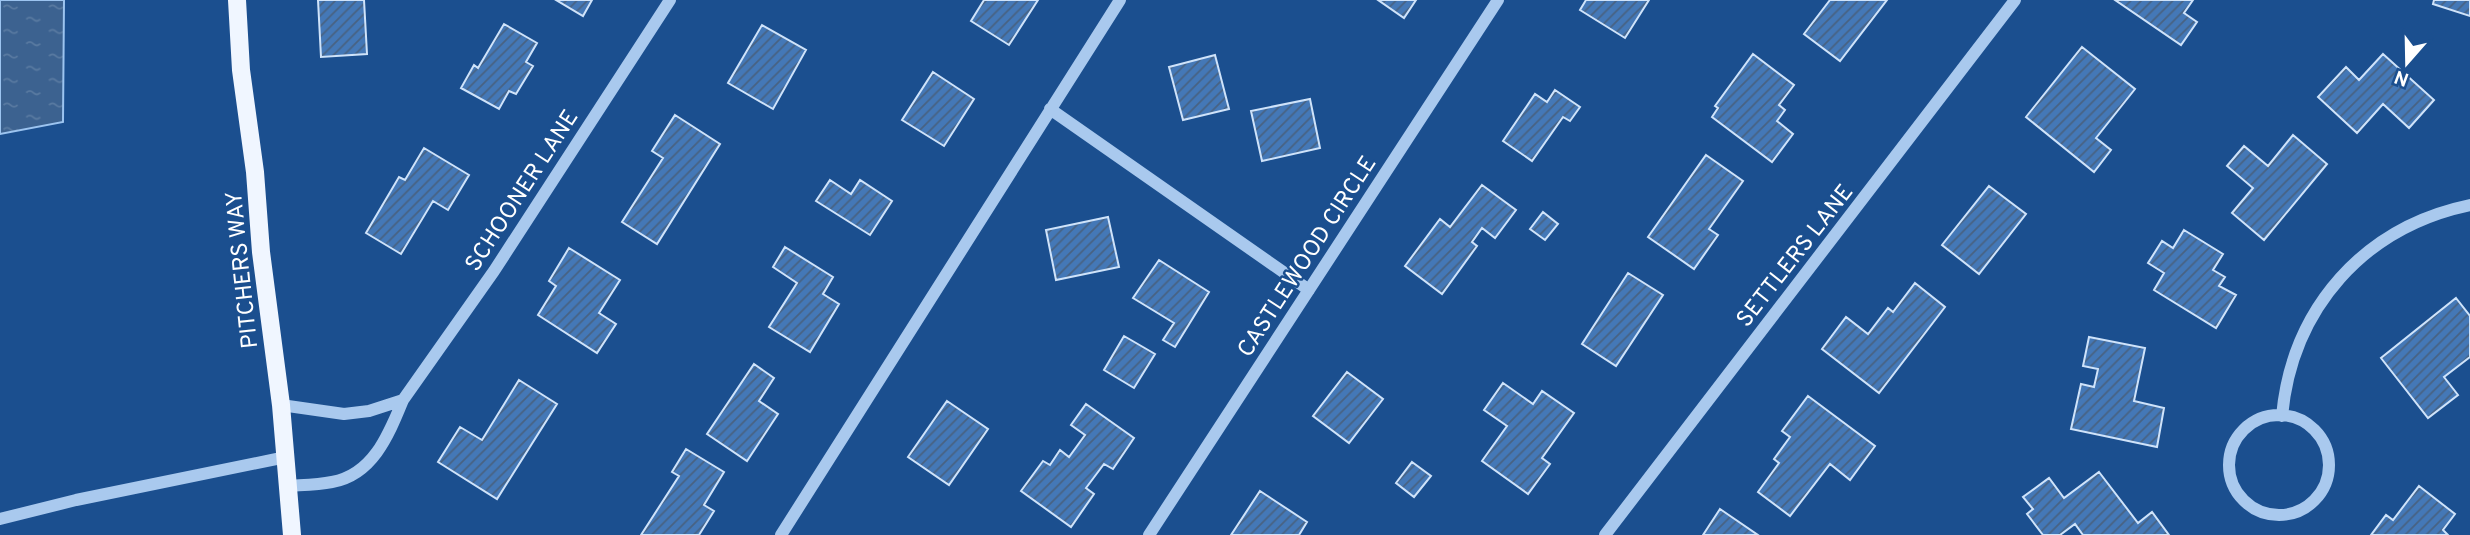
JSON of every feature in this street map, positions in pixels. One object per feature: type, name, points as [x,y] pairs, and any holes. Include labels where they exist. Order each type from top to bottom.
[{"type":"main road","name":"PITCHERS WAY","points":[[237,0],[241,70],[281,405],[292,535]]},
{"type":"street","name":"SCHOONER LANE","points":[[288,486],[335,482],[357,471],[377,454],[403,400],[494,271],[670,0]]},
{"type":"street","points":[[780,535],[1120,0]]},
{"type":"street","name":"CASTLEWOOD CIRCLE","points":[[1149,535],[1498,0]]},
{"type":"street","name":"SETTLERS LANE","points":[[1605,535],[2015,0]]},
{"type":"street","points":[[1050,109],[1309,290]]},
{"type":"street","points":[[2282,416],[2285,385],[2303,330],[2341,277],[2363,255],[2392,234],[2420,220],[2470,205]]},
{"type":"street","points":[[281,405],[344,414],[369,411],[403,400]]},
{"type":"street","points":[[2282,416],[2293,417],[2313,428],[2326,446],[2330,468],[2328,479],[2317,499],[2299,512],[2277,515],[2257,510],[2248,504],[2235,488],[2229,468],[2233,447],[2244,430],[2261,419],[2282,416]]},
{"type":"street","points":[[0,519],[76,500],[286,457]]},
{"type":"water","points":[[0,0],[64,0],[63,122],[0,134]]},
{"type":"building","points":[[318,0],[364,0],[367,54],[321,57]]},
{"type":"building","points":[[556,0],[592,0],[583,16]]},
{"type":"building","points":[[984,0],[1038,0],[1009,45],[971,21]]},
{"type":"building","points":[[1378,0],[1416,0],[1404,18]]},
{"type":"building","points":[[1586,0],[1649,0],[1625,38],[1580,10]]},
{"type":"building","points":[[1830,0],[1887,0],[1840,61],[1804,34]]},
{"type":"building","points":[[2115,0],[2193,0],[2184,13],[2197,22],[2181,45]]},
{"type":"building","points":[[2434,0],[2470,0],[2470,16],[2433,4]]},
{"type":"building","points":[[504,24],[537,43],[526,62],[533,66],[516,94],[509,91],[499,109],[461,88],[474,65],[478,68]]},
{"type":"building","points":[[762,25],[806,50],[773,109],[728,83]]},
{"type":"building","points":[[2082,47],[2135,89],[2096,138],[2111,150],[2094,172],[2026,117]]},
{"type":"building","points":[[1753,54],[1794,85],[1779,105],[1785,110],[1777,121],[1793,134],[1772,162],[1712,117],[1718,108],[1715,106]]},
{"type":"building","points":[[2383,54],[2434,100],[2409,128],[2383,104],[2357,133],[2318,97],[2346,67],[2359,80]]},
{"type":"building","points":[[1215,55],[1229,109],[1183,120],[1169,67]]},
{"type":"building","points":[[933,72],[974,99],[944,146],[902,120]]},
{"type":"building","points":[[1555,90],[1580,107],[1570,121],[1563,117],[1532,161],[1503,141],[1535,94],[1547,102]]},
{"type":"building","points":[[1310,99],[1320,148],[1262,161],[1251,111]]},
{"type":"building","points":[[675,115],[720,144],[657,244],[622,222],[663,158],[652,151]]},
{"type":"building","points":[[2293,135],[2327,164],[2264,240],[2232,213],[2253,188],[2227,166],[2244,146],[2268,166]]},
{"type":"building","points":[[424,148],[469,175],[448,210],[433,201],[401,254],[366,233],[399,177],[405,180]]},
{"type":"building","points":[[1706,155],[1743,181],[1709,229],[1718,235],[1694,269],[1648,237]]},
{"type":"building","points":[[830,180],[851,194],[860,180],[892,201],[870,235],[816,201]]},
{"type":"building","points":[[1482,185],[1516,210],[1495,238],[1482,228],[1472,242],[1477,246],[1442,294],[1405,266],[1440,219],[1450,227]]},
{"type":"building","points":[[1989,186],[2026,214],[1979,274],[1942,245]]},
{"type":"building","points":[[1543,212],[1558,224],[1545,240],[1530,229]]},
{"type":"building","points":[[1108,217],[1119,267],[1056,280],[1046,230]]},
{"type":"building","points":[[2184,230],[2223,254],[2213,270],[2225,277],[2219,286],[2236,295],[2216,328],[2154,290],[2164,273],[2148,263],[2162,241],[2173,248]]},
{"type":"building","points":[[785,247],[833,277],[823,294],[839,304],[810,352],[769,327],[797,283],[773,267]]},
{"type":"building","points":[[569,248],[620,280],[599,313],[616,324],[597,353],[538,315],[556,286],[549,281]]},
{"type":"building","points":[[1159,260],[1209,292],[1175,347],[1163,340],[1174,323],[1133,298]]},
{"type":"building","points":[[1628,273],[1663,295],[1616,366],[1582,344]]},
{"type":"building","points":[[1915,283],[1945,307],[1879,393],[1822,349],[1846,317],[1868,334],[1888,308],[1893,312]]},
{"type":"building","points":[[2456,298],[2470,316],[2470,357],[2444,377],[2458,395],[2428,418],[2381,358]]},
{"type":"building","points":[[1124,336],[1155,354],[1134,388],[1104,370]]},
{"type":"building","points":[[2089,337],[2145,348],[2134,401],[2164,408],[2157,447],[2071,429],[2081,384],[2094,387],[2098,369],[2083,366]]},
{"type":"building","points":[[754,364],[774,378],[759,401],[778,414],[747,461],[707,434]]},
{"type":"building","points":[[1347,372],[1383,399],[1349,443],[1313,416]]},
{"type":"building","points":[[519,380],[557,404],[497,499],[438,462],[460,427],[482,440]]},
{"type":"building","points":[[1503,383],[1533,404],[1542,391],[1574,413],[1542,458],[1550,464],[1528,494],[1482,461],[1507,426],[1484,410]]},
{"type":"building","points":[[1808,396],[1875,446],[1850,480],[1830,464],[1790,516],[1758,492],[1779,463],[1774,459],[1790,437],[1782,431]]},
{"type":"building","points":[[947,401],[988,429],[949,485],[908,457]]},
{"type":"building","points":[[1086,404],[1134,438],[1113,469],[1104,464],[1086,488],[1094,494],[1071,527],[1021,491],[1043,461],[1050,465],[1060,450],[1069,457],[1085,435],[1071,425]]},
{"type":"building","points":[[686,449],[724,472],[704,505],[714,511],[699,535],[641,535],[679,476],[672,472]]},
{"type":"building","points":[[1412,462],[1431,476],[1414,497],[1396,483]]},
{"type":"building","points":[[2099,472],[2138,523],[2152,512],[2169,535],[2083,535],[2075,524],[2060,535],[2043,535],[2027,514],[2033,509],[2023,497],[2049,478],[2064,498]]},
{"type":"building","points":[[2419,486],[2455,514],[2443,530],[2448,535],[2371,535],[2386,515],[2393,520]]},
{"type":"building","points":[[1260,491],[1307,522],[1299,535],[1231,535]]},
{"type":"building","points":[[1720,509],[1758,535],[1703,535]]}]
